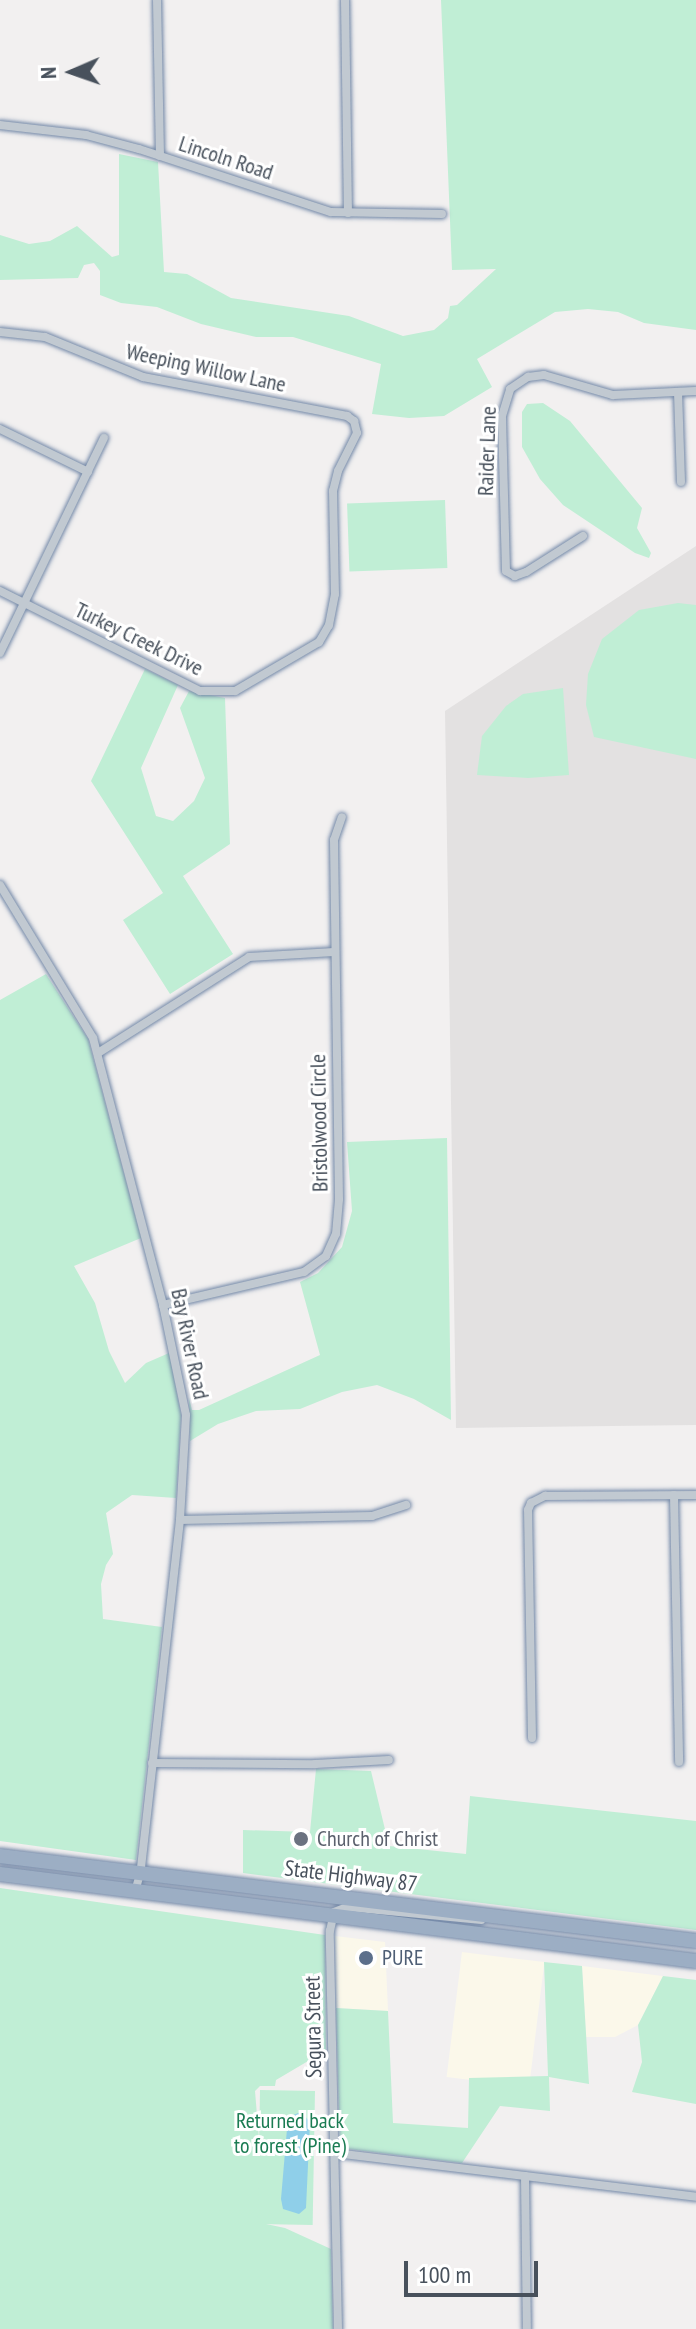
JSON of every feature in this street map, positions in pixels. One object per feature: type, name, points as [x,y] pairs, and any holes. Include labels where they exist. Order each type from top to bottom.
[{"type":"highway","name":"State Highway 87","points":[[0,1856],[696,1941]]},
{"type":"highway","points":[[0,1874],[696,1961]]},
{"type":"street","points":[[157,0],[160,156]]},
{"type":"street","points":[[345,0],[348,213]]},
{"type":"street","name":"Lincoln Road","points":[[0,125],[86,135],[331,212],[442,214]]},
{"type":"street","name":"Weeping Willow Lane","points":[[0,332],[45,337],[143,377],[347,416],[356,427]]},
{"type":"street","name":"Raider Lane","points":[[583,536],[526,572],[515,576],[506,571],[502,416],[510,389],[528,377],[544,375],[613,395],[696,391]]},
{"type":"street","points":[[678,392],[681,482]]},
{"type":"street","name":"Turkey Creek Drive","points":[[0,591],[200,691],[235,691],[312,647],[329,625],[335,594],[333,491],[356,427]]},
{"type":"street","points":[[0,429],[88,472]]},
{"type":"street","points":[[0,653],[104,438]]},
{"type":"street","name":"Bristolwood Circle","points":[[163,1305],[304,1272],[318,1264],[332,1246],[339,1199],[334,840],[342,817]]},
{"type":"street","name":"Bay River Road","points":[[0,885],[93,1038],[163,1305],[186,1415],[180,1520],[140,1874],[135,1891]]},
{"type":"street","points":[[98,1053],[235,963],[260,955],[334,952]]},
{"type":"street","points":[[674,1495],[679,1762]]},
{"type":"street","points":[[532,1738],[528,1510],[533,1501],[545,1496],[696,1495]]},
{"type":"street","points":[[180,1520],[372,1516],[406,1505]]},
{"type":"street","points":[[152,1763],[315,1764],[389,1760]]},
{"type":"street","points":[[333,1916],[334,1912],[347,1907],[465,1921],[520,1920]]},
{"type":"street","name":"Segura Street","points":[[333,1916],[338,2329]]},
{"type":"street","points":[[335,2153],[696,2197]]},
{"type":"street","points":[[525,2176],[527,2329]]},
{"type":"shaded area","points":[[696,546],[696,1425],[456,1428],[445,711]]},
{"type":"shaded area","points":[[335,1936],[385,1942],[388,2011],[336,2008]]},
{"type":"shaded area","points":[[462,1952],[544,1962],[529,2087],[447,2077]]},
{"type":"shaded area","points":[[582,1966],[663,1976],[638,2025],[615,2037],[586,2037]]},
{"type":"green space","points":[[441,0],[696,0],[696,330],[644,323],[618,312],[588,309],[555,312],[477,359],[492,387],[444,416],[409,418],[372,414],[381,364],[293,337],[256,337],[201,324],[157,307],[121,303],[100,295],[100,271],[94,263],[84,265],[78,278],[0,280],[0,235],[29,244],[50,241],[77,226],[112,257],[119,255],[119,154],[158,162],[164,272],[187,274],[231,298],[349,316],[403,336],[434,330],[448,318],[450,306],[457,305],[496,269],[452,270]]},
{"type":"green space","points":[[543,403],[570,421],[642,508],[637,528],[651,553],[649,558],[635,553],[563,505],[540,479],[522,447],[522,412],[527,404]]},
{"type":"green space","points":[[445,500],[447,568],[349,571],[347,503]]},
{"type":"green space","points":[[678,603],[696,605],[696,759],[594,737],[586,705],[588,674],[602,639],[639,610]]},
{"type":"green space","points":[[145,669],[178,685],[141,768],[156,816],[173,821],[194,801],[205,778],[180,708],[189,691],[225,698],[230,844],[183,876],[233,954],[170,994],[123,920],[163,893],[91,781]]},
{"type":"green space","points":[[563,688],[569,775],[528,778],[477,775],[482,736],[506,706],[523,694]]},
{"type":"green space","points":[[46,974],[88,1039],[141,1238],[74,1266],[95,1303],[109,1351],[125,1383],[146,1363],[169,1353],[181,1415],[176,1498],[132,1495],[106,1513],[113,1554],[106,1565],[101,1584],[103,1619],[162,1627],[136,1860],[0,1841],[0,1000]]},
{"type":"green space","points":[[447,1138],[451,1420],[414,1399],[377,1385],[342,1392],[300,1409],[256,1411],[218,1424],[190,1441],[189,1398],[192,1410],[199,1410],[320,1355],[300,1282],[318,1273],[342,1247],[352,1211],[347,1142]]},
{"type":"green space","points":[[316,1769],[371,1771],[389,1846],[466,1854],[470,1796],[696,1821],[696,1930],[243,1873],[243,1830],[310,1832]]},
{"type":"green space","points":[[0,1888],[325,1935],[326,2054],[320,2054],[276,2080],[275,2086],[260,2086],[255,2091],[266,2224],[285,2228],[331,2249],[333,2329],[0,2329]]},
{"type":"green space","points":[[544,1962],[582,1966],[589,2084],[549,2077],[550,2111],[500,2106],[462,2163],[340,2148],[336,2008],[388,2011],[393,2123],[468,2128],[469,2078],[548,2076]]},
{"type":"green space","points":[[663,1976],[696,1980],[696,2104],[632,2092],[642,2062],[638,2025]]},
{"type":"green space","name":"Returned back to forest (Pine)","points":[[260,2090],[315,2091],[313,2225],[258,2224]]},
{"type":"water","points":[[301,2112],[310,2122],[306,2208],[299,2214],[283,2209],[281,2199],[288,2117]]},
{"type":"place","name":"Church of Christ","points":[[301,1839]]},
{"type":"place","name":"PURE","points":[[366,1958]]}]
